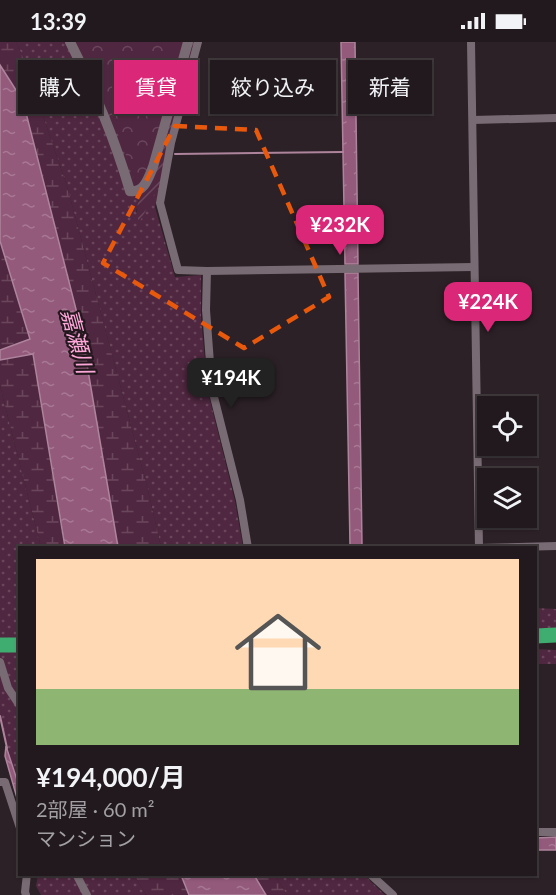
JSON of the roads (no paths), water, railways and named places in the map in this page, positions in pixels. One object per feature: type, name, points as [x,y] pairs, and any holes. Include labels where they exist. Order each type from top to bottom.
[{"type":"highway","points":[[537,636],[556,635]]},
{"type":"highway","points":[[0,645],[18,645]]},
{"type":"highway","points":[[537,645],[556,645]]},
{"type":"street","points":[[70,42],[112,137],[129,191],[134,192],[141,189],[147,182],[153,167],[188,42]]},
{"type":"street","points":[[198,42],[171,143],[160,202],[160,210],[178,270],[474,267]]},
{"type":"street","points":[[471,42],[478,546]]},
{"type":"street","points":[[472,120],[556,118]]},
{"type":"street","points":[[207,271],[206,310],[212,390],[240,500],[248,546]]},
{"type":"street","points":[[537,546],[556,546]]},
{"type":"street","points":[[0,662],[8,688],[18,703]]},
{"type":"street","points":[[0,782],[4,782],[18,822]]},
{"type":"street","points":[[537,832],[556,832]]},
{"type":"street","points":[[26,895],[24,892],[27,876]]},
{"type":"street","points":[[77,876],[87,895]]},
{"type":"street","points":[[372,876],[393,895]]},
{"type":"water","points":[[341,42],[355,42],[355,60],[348,60],[348,114],[356,114],[358,264],[345,264]]},
{"type":"water","name":"嘉瀬川","points":[[0,65],[18,93],[18,114],[26,114],[81,329],[118,546],[65,546],[33,354],[0,360],[0,350],[30,339],[0,241]]},
{"type":"water","points":[[345,273],[358,273],[362,545],[350,545]]},
{"type":"water","points":[[6,746],[18,783],[18,802],[5,756]]},
{"type":"water","points":[[556,837],[556,850],[537,850],[537,838]]},
{"type":"water","points":[[181,876],[255,876],[266,895],[189,895]]},
{"type":"waterway","points":[[175,154],[343,152]]},
{"type":"waterway","points":[[0,716],[7,748]]}]
